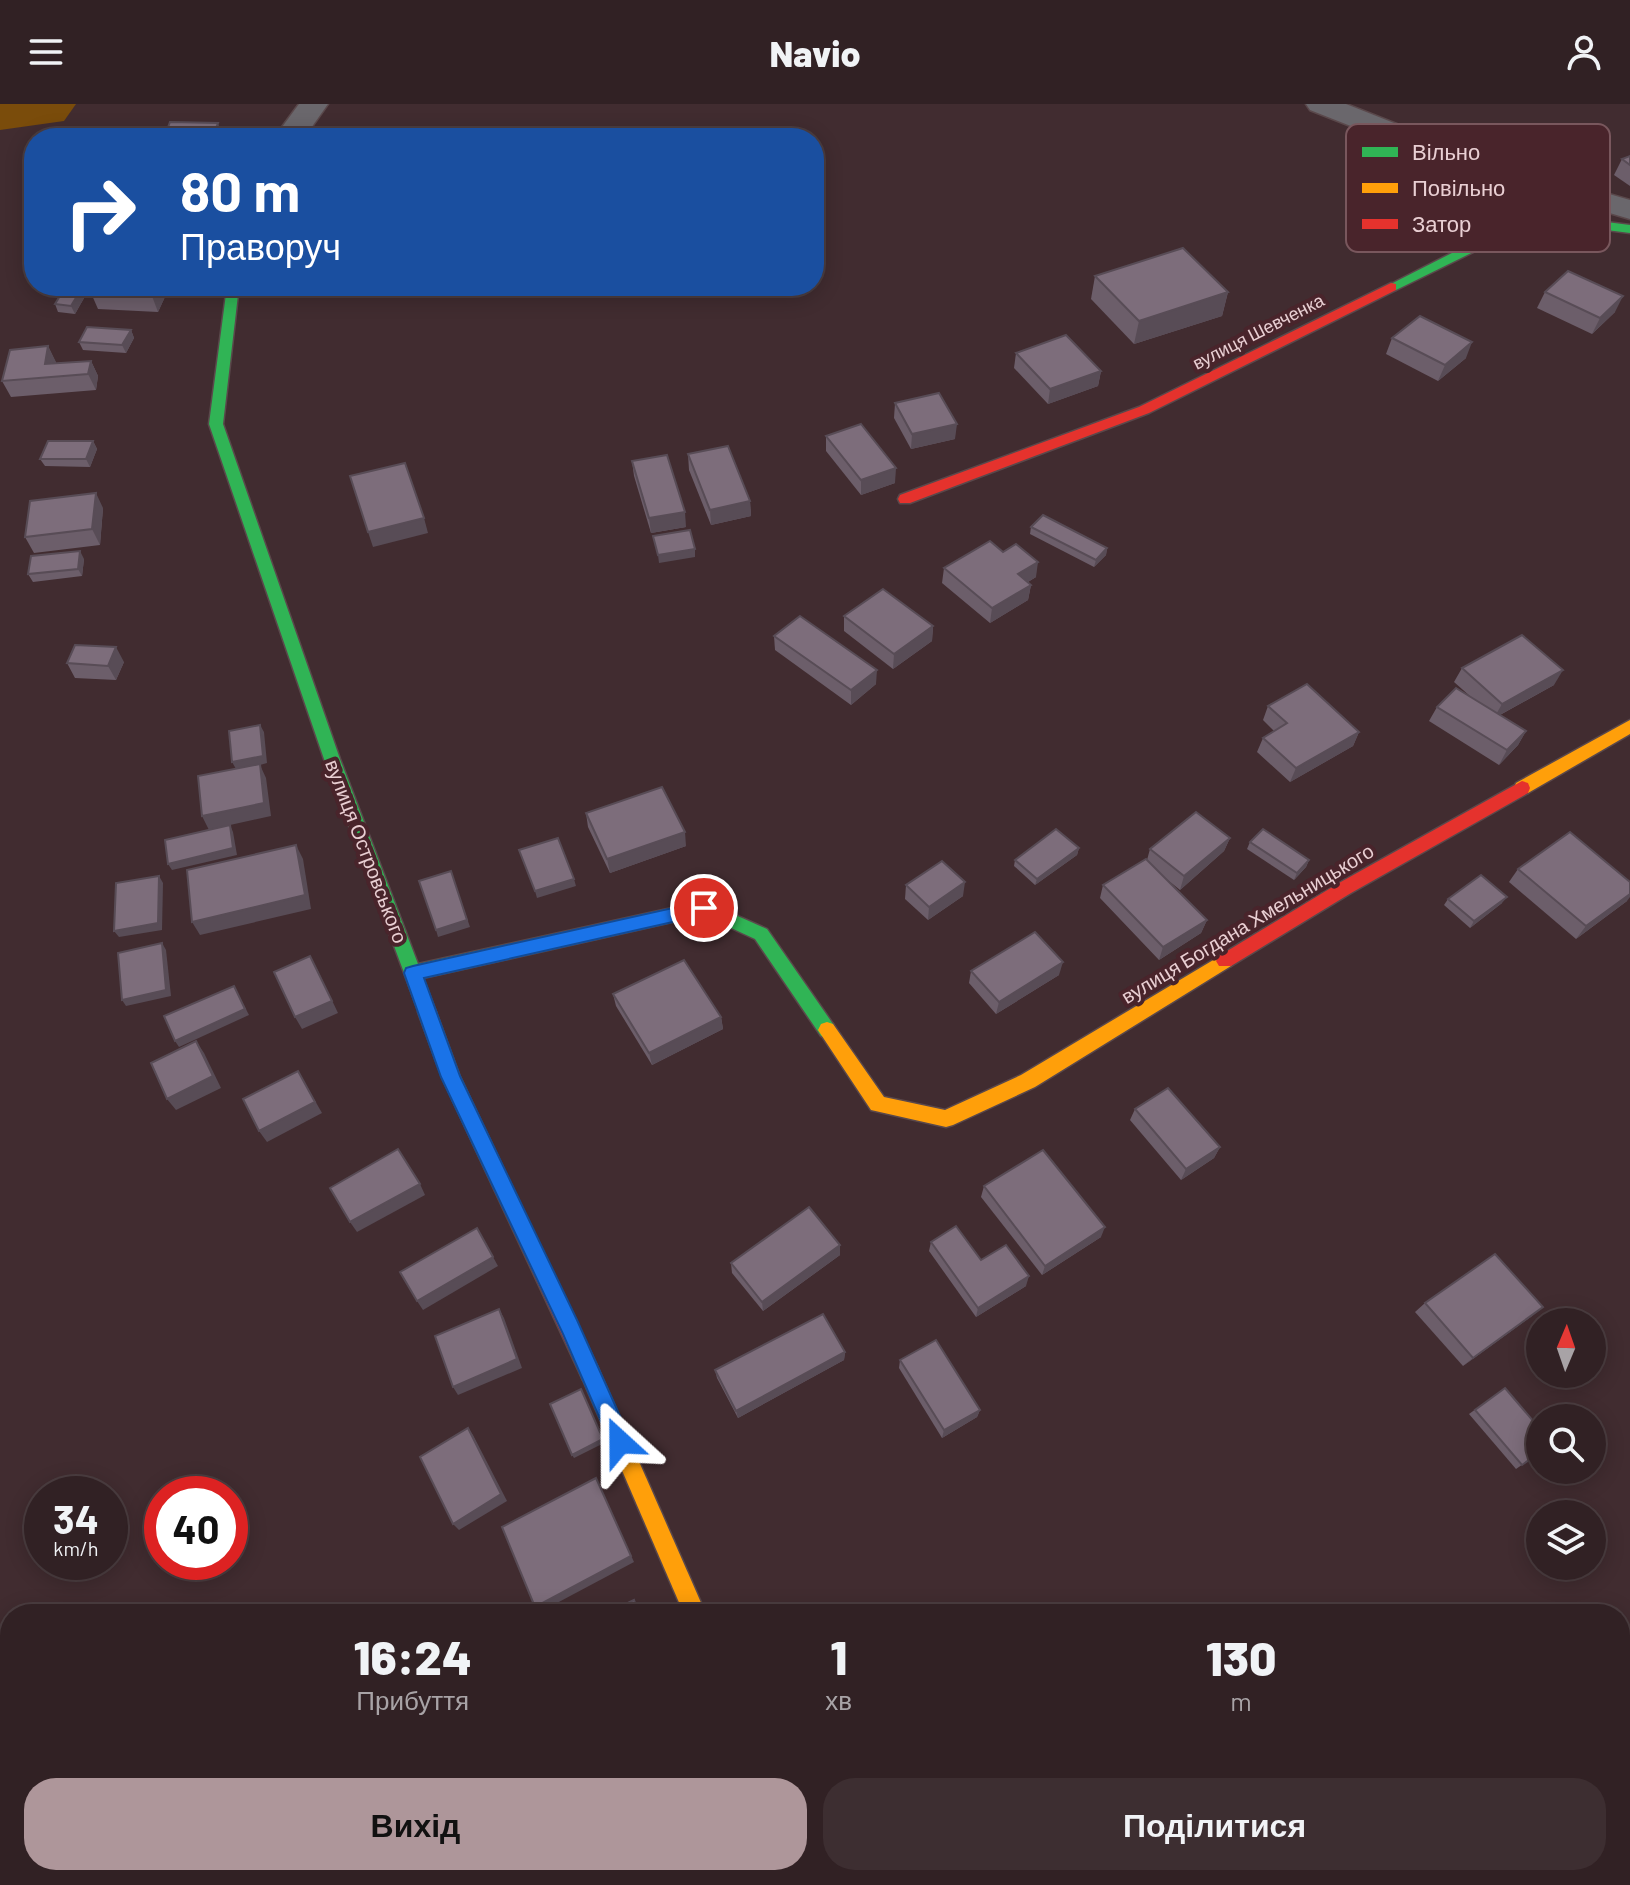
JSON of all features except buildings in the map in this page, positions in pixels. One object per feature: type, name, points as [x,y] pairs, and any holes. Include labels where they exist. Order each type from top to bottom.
[{"type":"street","points":[[296,128],[314,104]]},
{"type":"street","points":[[1320,104],[1371,124]]},
{"type":"street","points":[[1610,204],[1630,210]]},
{"type":"street","name":"вулиця Шевченка","points":[[1610,226],[1630,229]]},
{"type":"street","name":"вулиця Шевченка","points":[[905,499],[1144,410],[1463,252]]},
{"type":"street","name":"вулиця Островського","points":[[232,296],[216,424],[332,759],[451,1077],[570,1327],[691,1604]]},
{"type":"street","name":"вулиця Богдана Хмельницького","points":[[413,973],[704,908],[761,934],[878,1104],[946,1119],[1028,1081],[1345,888],[1630,726]]},
{"type":"shaded area","points":[[0,104],[76,104],[64,121],[0,130]]},
{"type":"traffic: fast","points":[[1610,226],[1630,229]]},
{"type":"traffic: fast","points":[[1391,287],[1462,252]]},
{"type":"traffic: fast","points":[[232,296],[216,424],[332,759],[427,1012]]},
{"type":"traffic: fast","points":[[413,973],[704,908],[761,934],[827,1030]]},
{"type":"traffic: slow","points":[[1522,788],[1630,726]]},
{"type":"traffic: slow","points":[[827,1030],[878,1104],[946,1119],[1028,1081],[1225,961]]},
{"type":"traffic: slow","points":[[590,1373],[691,1604]]},
{"type":"traffic: jam","points":[[905,499],[1144,410],[1391,287]]},
{"type":"traffic: jam","points":[[1225,961],[1345,888],[1522,788]]},
{"type":"traffic: jam","points":[[427,1012],[451,1077],[590,1373]]},
{"type":"route","points":[[620,1442],[570,1327],[451,1077],[413,973],[704,908]]}]
